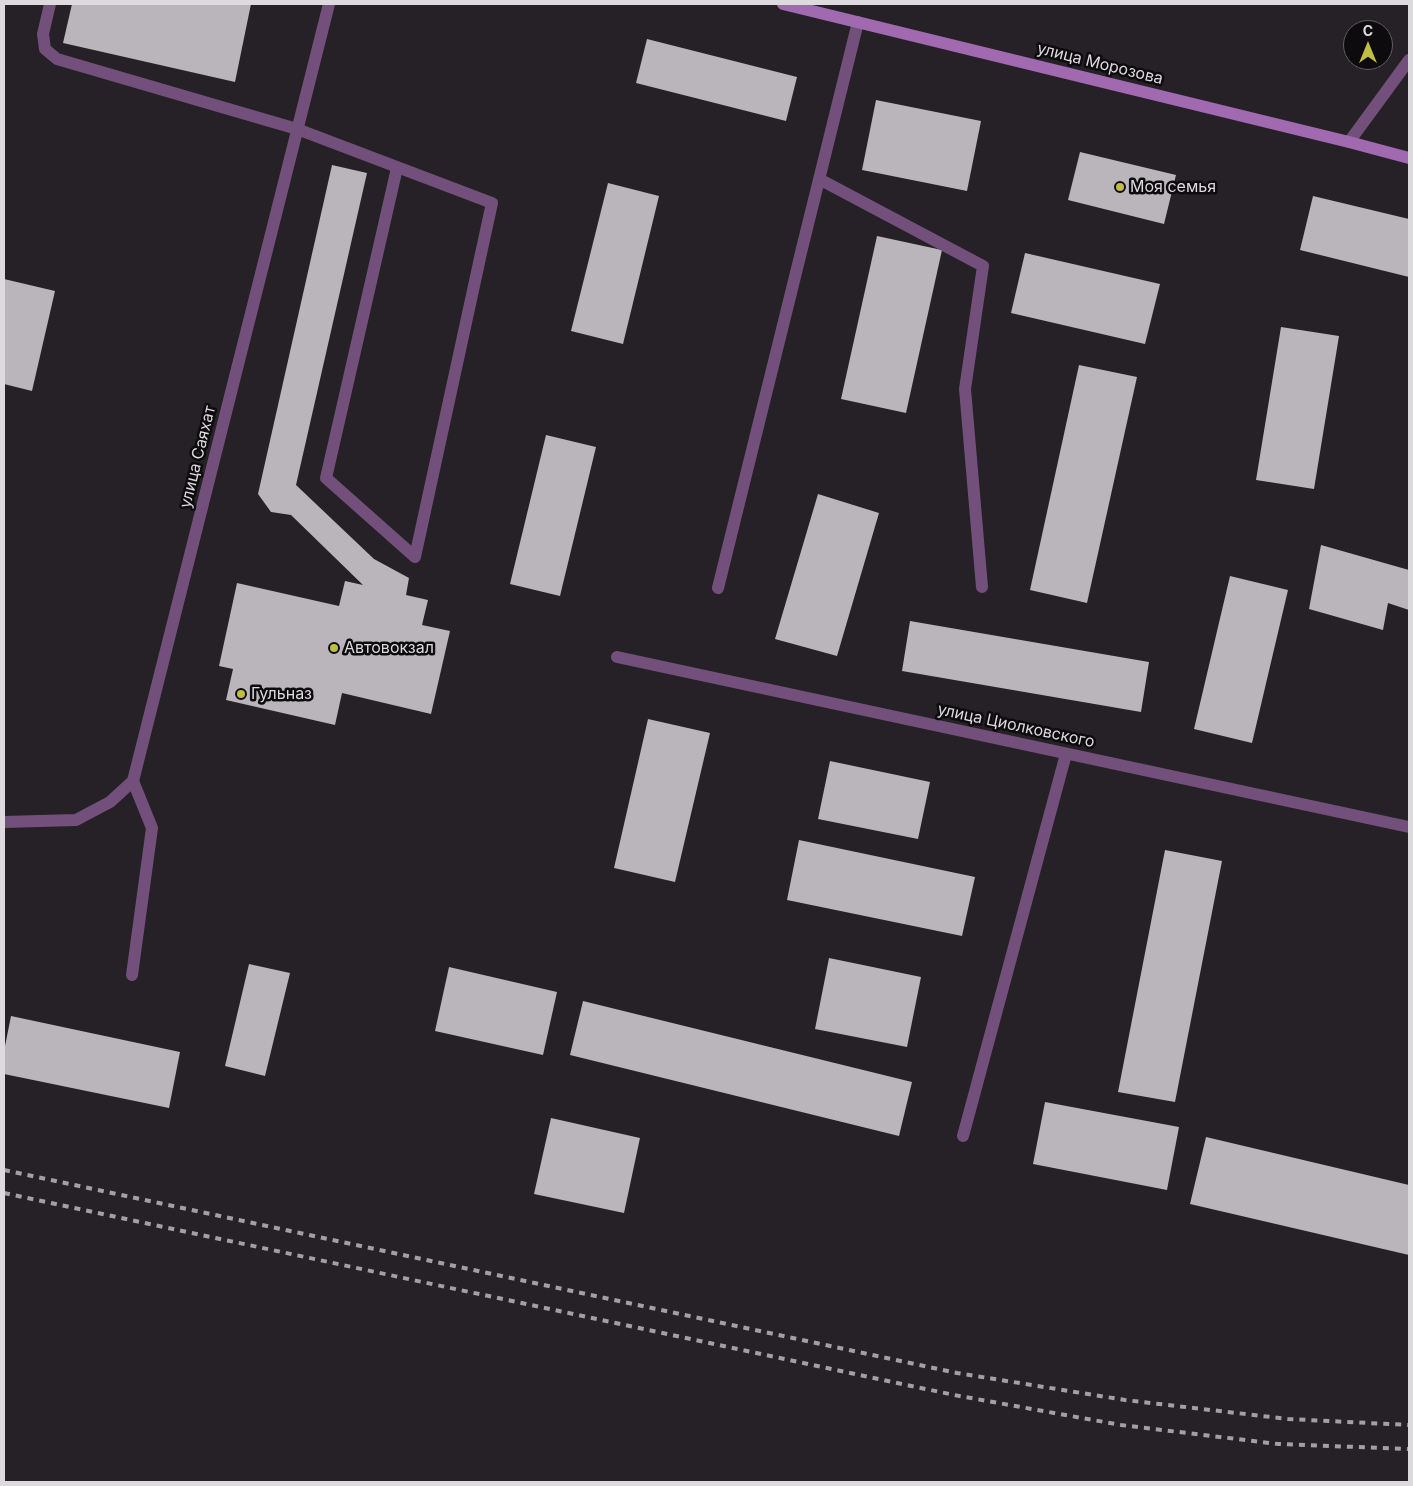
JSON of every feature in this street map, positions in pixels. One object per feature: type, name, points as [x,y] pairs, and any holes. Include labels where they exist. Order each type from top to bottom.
[{"type":"main road","name":"улица Морозова","points":[[784,4],[1409,158]]},
{"type":"street","points":[[50,4],[43,34],[45,49],[57,59],[297,128],[492,203],[415,557],[326,478],[397,168]]},
{"type":"street","name":"улица Саяхат","points":[[133,781],[329,4]]},
{"type":"street","points":[[718,588],[858,22]]},
{"type":"street","points":[[1349,142],[1409,60]]},
{"type":"street","points":[[819,179],[983,266],[965,389],[982,587]]},
{"type":"street","name":"улица Циолковского","points":[[617,658],[1409,827]]},
{"type":"street","points":[[963,1136],[1066,754]]},
{"type":"street","points":[[4,822],[76,820],[110,802],[133,781],[152,828],[132,975]]},
{"type":"building","points":[[72,4],[251,4],[235,82],[63,43]]},
{"type":"building","points":[[647,39],[797,77],[786,121],[636,83]]},
{"type":"building","points":[[876,100],[981,121],[967,191],[862,170]]},
{"type":"building","points":[[1080,152],[1176,175],[1164,224],[1068,200]]},
{"type":"building","name":"Автовокзал","points":[[332,165],[367,173],[296,485],[374,559],[409,578],[406,595],[428,600],[422,625],[450,631],[431,714],[342,693],[335,725],[226,700],[233,669],[219,666],[237,583],[339,606],[345,581],[363,585],[291,515],[271,512],[258,494]]},
{"type":"building","points":[[608,183],[659,196],[623,344],[571,331]]},
{"type":"building","points":[[1313,196],[1409,219],[1409,277],[1300,250]]},
{"type":"building","points":[[877,236],[942,250],[906,413],[841,399]]},
{"type":"building","points":[[1025,253],[1160,284],[1145,344],[1011,313]]},
{"type":"building","points":[[4,279],[55,291],[32,391],[4,384]]},
{"type":"building","points":[[1281,327],[1339,336],[1314,489],[1256,480]]},
{"type":"building","points":[[1079,365],[1137,377],[1087,603],[1030,590]]},
{"type":"building","points":[[546,435],[596,447],[560,596],[510,584]]},
{"type":"building","points":[[818,494],[879,513],[837,656],[775,639]]},
{"type":"building","points":[[1321,545],[1409,570],[1409,610],[1388,603],[1383,630],[1309,609]]},
{"type":"building","points":[[1230,576],[1288,590],[1252,743],[1194,729]]},
{"type":"building","points":[[910,621],[1149,662],[1141,712],[902,671]]},
{"type":"building","points":[[648,719],[710,733],[675,882],[614,868]]},
{"type":"building","points":[[830,761],[930,782],[918,839],[818,819]]},
{"type":"building","points":[[799,840],[975,877],[962,936],[787,900]]},
{"type":"building","points":[[1165,850],[1222,861],[1175,1102],[1118,1092]]},
{"type":"building","points":[[829,958],[921,977],[907,1047],[815,1029]]},
{"type":"building","points":[[249,964],[290,973],[265,1076],[225,1066]]},
{"type":"building","points":[[449,967],[557,992],[543,1055],[435,1031]]},
{"type":"building","points":[[583,1001],[912,1082],[899,1136],[570,1055]]},
{"type":"building","points":[[11,1016],[180,1052],[169,1108],[4,1074],[4,1051]]},
{"type":"building","points":[[1045,1102],[1179,1127],[1167,1190],[1033,1164]]},
{"type":"building","points":[[551,1118],[640,1138],[624,1213],[534,1194]]},
{"type":"building","points":[[1206,1137],[1409,1185],[1409,1255],[1190,1204]]},
{"type":"railway","points":[[4,1170],[957,1373],[1125,1400],[1288,1419],[1409,1425]]},
{"type":"railway","points":[[4,1193],[954,1395],[1121,1425],[1278,1444],[1409,1449]]},
{"type":"place","name":"Моя семья","points":[[1120,187]]},
{"type":"place","name":"Автовокзал","points":[[334,648]]},
{"type":"place","name":"Гульназ","points":[[241,694]]}]
